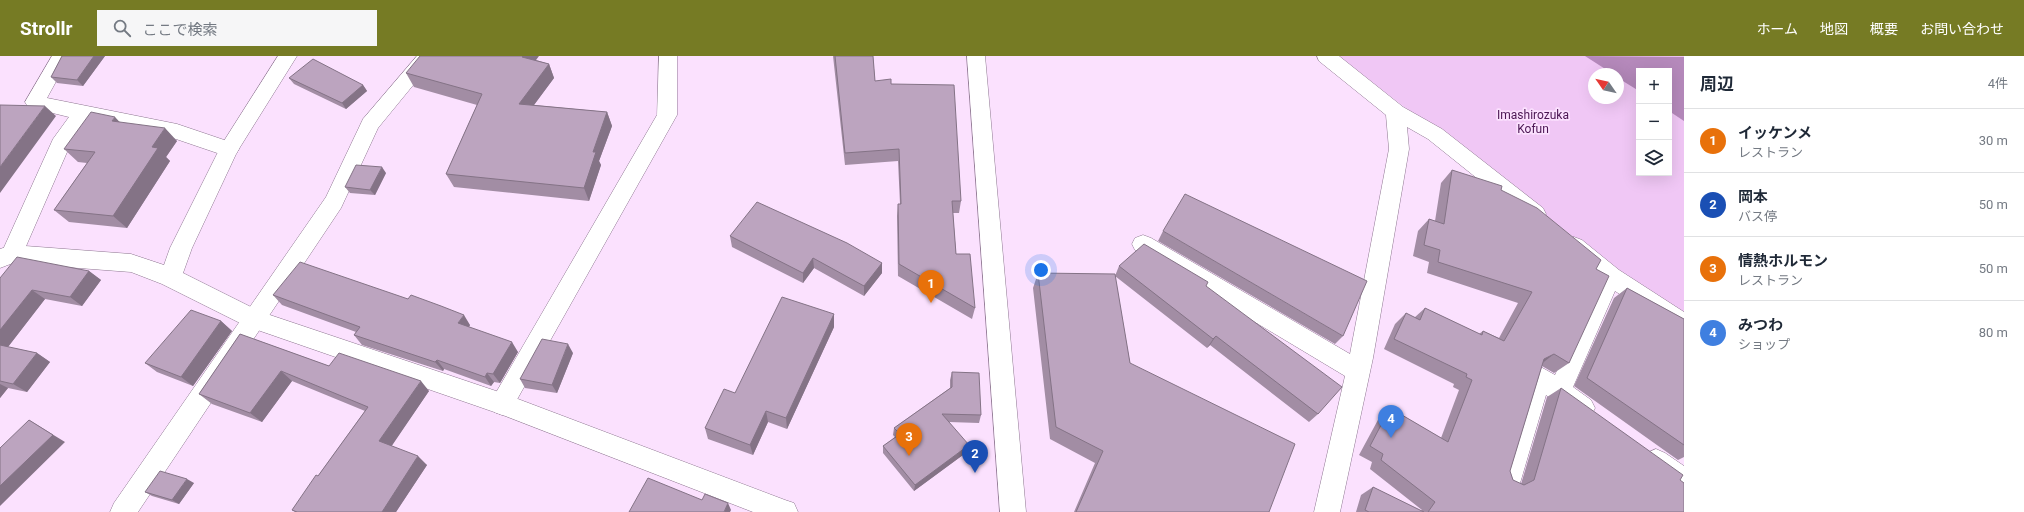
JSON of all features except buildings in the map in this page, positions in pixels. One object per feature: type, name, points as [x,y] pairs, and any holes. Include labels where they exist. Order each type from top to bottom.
[{"type":"street","points":[[62,56],[35,102],[178,132],[229,149]]},
{"type":"street","points":[[170,277],[181,248],[229,149],[288,56]]},
{"type":"street","points":[[123,512],[334,202],[370,124],[428,56]]},
{"type":"street","points":[[502,404],[667,115],[668,56]]},
{"type":"street","points":[[976,56],[1014,512]]},
{"type":"street","points":[[1326,56],[1396,112],[1435,134],[1611,277],[1684,324]]},
{"type":"street","points":[[1327,512],[1358,371],[1399,149],[1396,112]]},
{"type":"street","points":[[83,113],[63,139],[6,256],[131,263],[170,277],[254,319],[502,404],[785,512]]},
{"type":"street","points":[[1143,244],[1358,371]]},
{"type":"street","points":[[1559,391],[1611,277]]},
{"type":"street","points":[[1509,480],[1539,377],[1603,422]]},
{"type":"street","points":[[1640,449],[1684,481]]},
{"type":"green space","name":"Imashirozuka Kofun","points":[[1338,56],[1684,56],[1684,317],[1627,278]]},
{"type":"shaded area","points":[[1585,56],[1684,57],[1684,121],[1672,113],[1672,68],[1636,68],[1636,89],[1624,82],[1624,68],[1604,68]]},
{"type":"place","name":"イッケンメ","points":[[931,303]]},
{"type":"place","name":"みつわ","points":[[1391,438]]},
{"type":"place","name":"情熱ホルモン","points":[[909,456]]},
{"type":"place","name":"岡本","points":[[975,473]]}]
